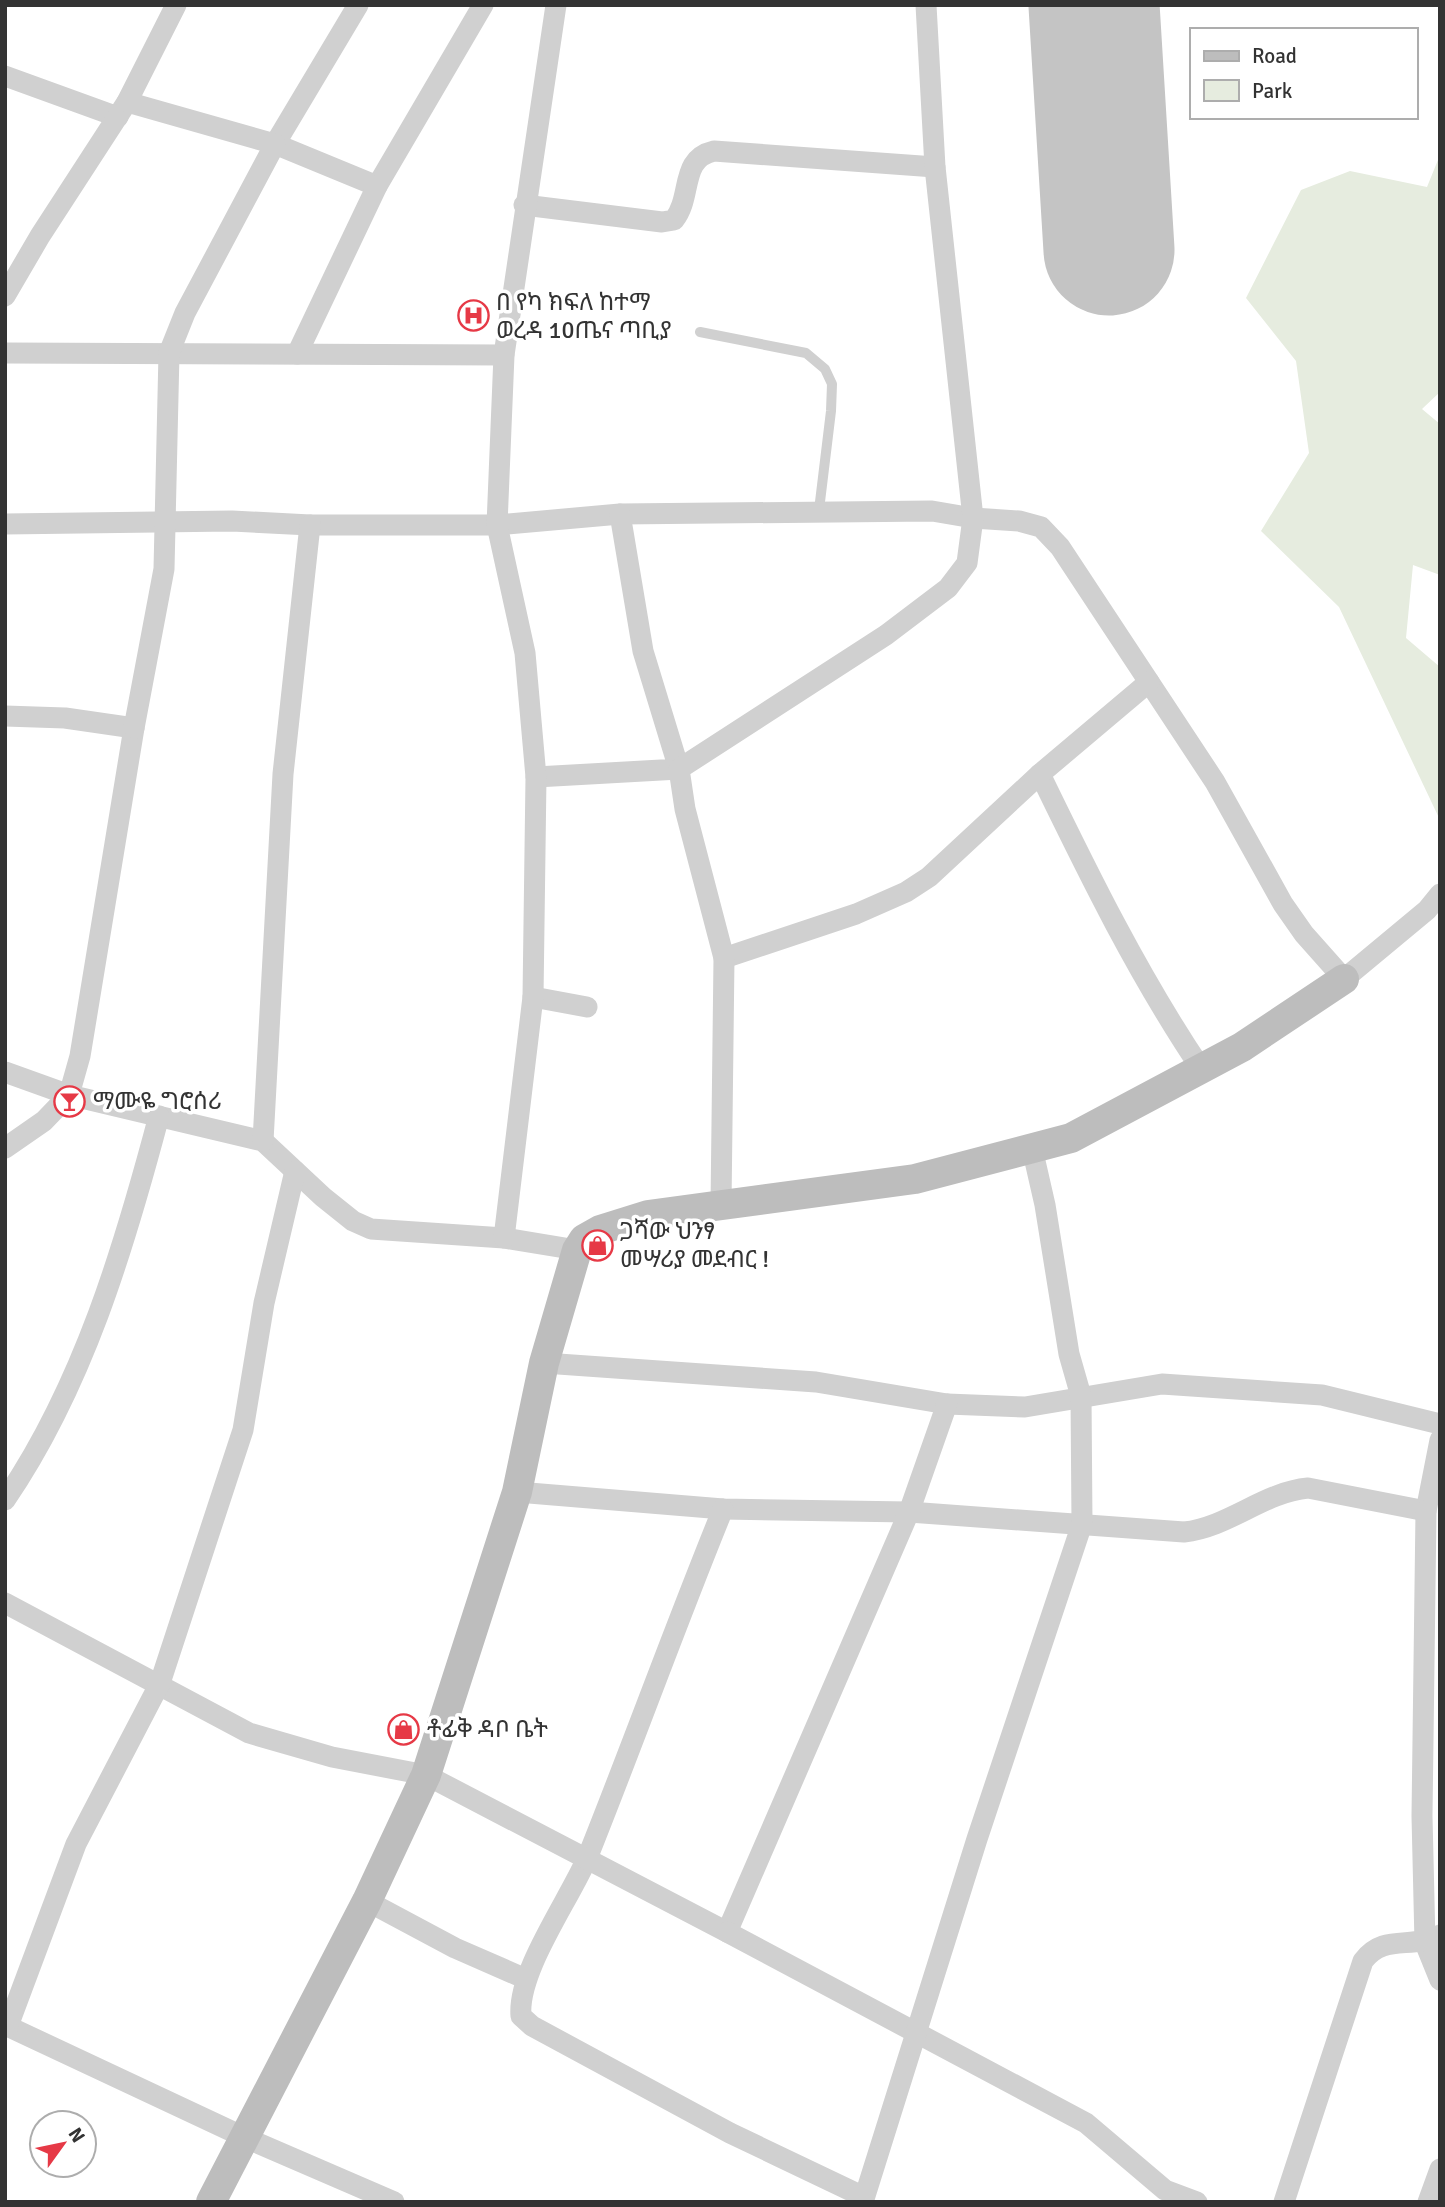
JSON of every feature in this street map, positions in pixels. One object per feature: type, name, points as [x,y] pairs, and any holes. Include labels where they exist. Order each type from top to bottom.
[{"type":"main road","points":[[211,2202],[366,1901],[426,1775],[517,1492],[544,1363],[577,1250],[584,1239],[600,1230],[648,1214],[915,1179],[1071,1138],[1202,1070],[1344,979]]},
{"type":"street","points":[[5,296],[40,236],[122,109],[176,5]]},
{"type":"street","points":[[5,1148],[44,1121],[69,1095],[80,1056],[134,728],[164,569],[169,353],[185,313],[275,144],[358,5]]},
{"type":"street","points":[[297,354],[377,186],[483,5]]},
{"type":"street","points":[[504,1238],[533,997],[536,777],[525,653],[497,525],[504,355],[524,205],[556,5]]},
{"type":"street","points":[[536,777],[680,769],[886,635],[948,589],[967,563],[973,518],[934,167],[926,5]]},
{"type":"street","points":[[5,76],[122,109],[275,144],[377,186]]},
{"type":"street","points":[[524,205],[662,222],[674,220],[682,210],[693,162],[700,154],[713,151],[934,167]]},
{"type":"street","points":[[5,353],[504,355]]},
{"type":"street","points":[[5,524],[167,521],[310,525],[497,525],[620,514],[819,510],[932,511],[973,518],[1019,521],[1041,527],[1060,547],[1215,782],[1283,904],[1344,979],[1435,908]]},
{"type":"street","points":[[620,514],[643,651],[680,769],[685,809],[724,958],[721,1205]]},
{"type":"street","points":[[263,1141],[283,774],[310,525]]},
{"type":"street","points":[[724,958],[856,914],[906,892],[929,877],[1040,774],[1149,682]]},
{"type":"street","points":[[5,716],[65,718],[134,728]]},
{"type":"street","points":[[1040,774],[1130,950],[1170,1022],[1202,1070]]},
{"type":"street","points":[[533,997],[587,1007]]},
{"type":"street","points":[[5,1072],[69,1095],[263,1141],[353,1221],[371,1229],[504,1238],[577,1250]]},
{"type":"street","points":[[5,1500],[25,1470],[57,1410],[87,1341],[134,1210],[159,1116]]},
{"type":"street","points":[[723,1509],[586,1859],[526,1979],[520,2005],[521,2016],[532,2026],[730,2133],[863,2199],[1082,1524],[1081,1396],[1069,1354],[1045,1205],[1032,1148]]},
{"type":"street","points":[[295,1171],[264,1303],[243,1430],[160,1683],[76,1844],[6,2025],[246,2138],[394,2202]]},
{"type":"street","points":[[544,1363],[816,1382],[947,1404],[1026,1407],[1052,1405],[1081,1396],[1162,1384],[1344,1399],[1440,1423]]},
{"type":"street","points":[[727,1932],[909,1512],[947,1404]]},
{"type":"street","points":[[1440,1440],[1426,1511],[1422,1816],[1432,1939],[1440,1980]]},
{"type":"street","points":[[517,1492],[723,1509],[909,1512],[1184,1532],[1201,1530],[1290,1489],[1308,1488],[1426,1511]]},
{"type":"street","points":[[5,1603],[249,1732],[332,1757],[426,1775],[495,1814],[727,1932],[1086,2123],[1108,2138],[1165,2190],[1197,2202]]},
{"type":"street","points":[[366,1901],[455,1948],[526,1979]]},
{"type":"street","points":[[1284,2202],[1363,1961],[1373,1948],[1432,1939]]},
{"type":"street","points":[[1428,2202],[1440,2169]]},
{"type":"lane","points":[[700,332],[806,353],[825,369],[832,384],[831,411],[819,510]]},
{"type":"green space","points":[[1440,155],[1440,392],[1422,409],[1440,424],[1440,575],[1413,565],[1406,638],[1440,667],[1440,820],[1339,607],[1261,531],[1309,453],[1296,361],[1246,298],[1301,190],[1350,171],[1427,187]]},
{"type":"runway","points":[[1094,5],[1109,250]]},
{"type":"place","name":"በ የካ ክፍለ ከተማ ወረዳ 10ጤና ጣቢያ","points":[[473,316]]},
{"type":"place","name":"ማሙዬ ግሮሰሪ","points":[[70,1101]]},
{"type":"place","name":"ጋሻው ህንፃ መሣሪያ መደብር !","points":[[597,1245]]},
{"type":"place","name":"ቶፊቅ ዳቦ ቤት","points":[[404,1729]]}]
